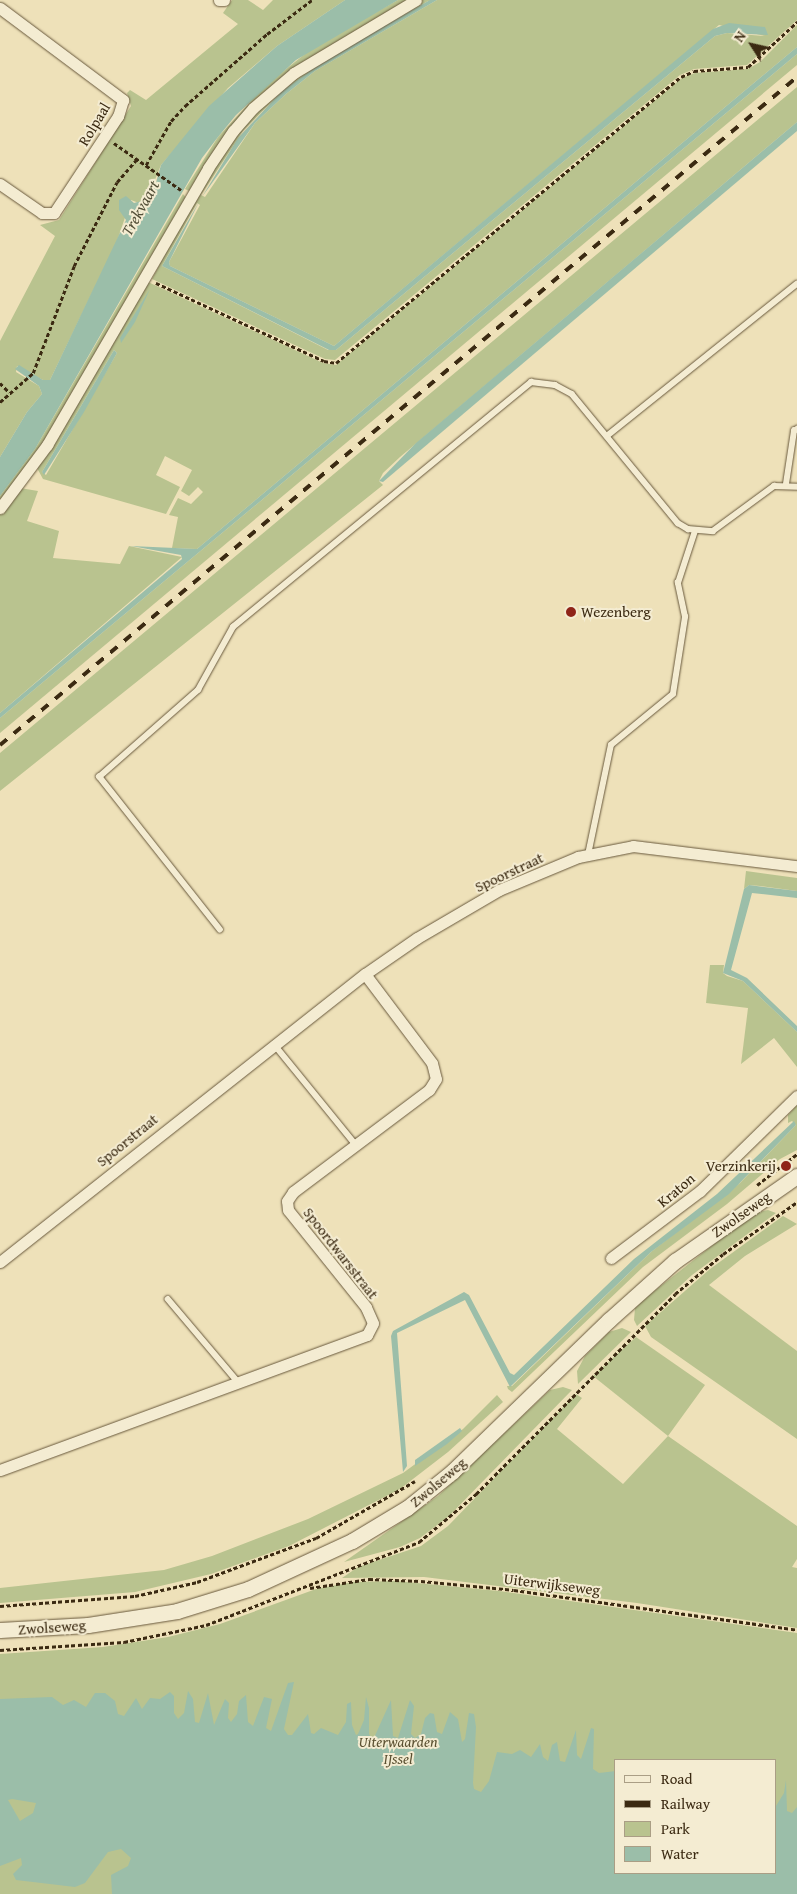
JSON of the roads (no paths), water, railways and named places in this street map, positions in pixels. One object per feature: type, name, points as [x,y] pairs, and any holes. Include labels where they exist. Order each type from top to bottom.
[{"type":"main road","name":"Zwolseweg","points":[[0,1630],[88,1625],[177,1611],[248,1589],[352,1541],[407,1508],[453,1471],[609,1320],[675,1262],[797,1176]]},
{"type":"street","points":[[0,508],[47,445],[146,278],[208,168],[253,108],[319,56],[416,0]]},
{"type":"street","name":"Rolpaal","points":[[0,8],[120,95],[122,108],[59,208],[49,215],[0,184]]},
{"type":"street","name":"Spoorstraat","points":[[0,1262],[365,974],[417,938],[499,890],[588,855],[633,846],[797,866]]},
{"type":"street","name":"Spoordwarsstraat","points":[[0,1470],[367,1335],[373,1323],[366,1307],[288,1210],[287,1201],[292,1192],[429,1090],[436,1074],[432,1063],[365,974]]},
{"type":"street","name":"Kraton","points":[[611,1258],[700,1191],[797,1096]]},
{"type":"lane","points":[[606,436],[797,284]]},
{"type":"lane","points":[[220,930],[99,777],[198,690],[233,627],[531,382],[555,384],[572,394],[678,522],[695,531],[713,531],[774,486],[786,484],[797,487]]},
{"type":"lane","points":[[786,484],[794,432],[797,429]]},
{"type":"lane","points":[[588,855],[610,745],[673,694],[684,616],[678,583],[695,531]]},
{"type":"lane","points":[[274,1044],[356,1145]]},
{"type":"lane","points":[[168,1299],[239,1383]]},
{"type":"water","name":"Trekvaart","points":[[345,0],[398,0],[296,60],[236,115],[218,137],[202,158],[35,449],[0,496],[0,457],[27,412],[42,394],[39,386],[15,369],[19,365],[43,380],[50,380],[126,220],[119,210],[119,200],[126,196],[134,203],[145,200],[155,186],[161,165],[209,106],[277,46]]},
{"type":"water","points":[[430,0],[437,0],[315,71],[286,94],[255,123],[202,197],[238,138],[281,92],[328,58]]},
{"type":"water","points":[[729,23],[765,27],[768,35],[727,33],[715,36],[336,350],[329,350],[162,266],[199,202],[169,262],[170,266],[334,346],[713,29]]},
{"type":"water","points":[[797,47],[797,54],[0,718],[0,713],[182,559],[181,555],[131,546],[197,549]]},
{"type":"water","points":[[797,122],[797,131],[383,482],[379,481],[416,443]]},
{"type":"water","points":[[150,289],[135,322],[121,343],[120,338]]},
{"type":"water","points":[[114,350],[117,353],[84,412],[44,475],[42,472]]},
{"type":"water","points":[[749,885],[797,891],[797,898],[752,893],[731,970],[747,978],[797,1026],[797,1032],[743,981],[723,973],[744,889]]},
{"type":"water","points":[[794,1121],[796,1125],[729,1194],[651,1252],[510,1387],[465,1300],[397,1333],[407,1466],[403,1472],[391,1336],[393,1331],[464,1292],[469,1295],[510,1373],[514,1375],[634,1259],[717,1194]]},
{"type":"water","points":[[460,1428],[462,1431],[447,1444],[415,1466],[415,1460]]},
{"type":"water","points":[[294,1682],[284,1729],[288,1735],[292,1735],[308,1714],[311,1733],[314,1734],[321,1728],[338,1735],[346,1722],[347,1704],[351,1702],[352,1725],[356,1735],[364,1720],[366,1697],[369,1708],[369,1734],[373,1740],[391,1700],[393,1736],[398,1738],[410,1700],[414,1706],[411,1734],[415,1738],[421,1734],[425,1718],[430,1713],[434,1714],[437,1732],[442,1734],[450,1712],[458,1719],[462,1742],[465,1739],[469,1713],[474,1714],[476,1727],[473,1783],[474,1789],[481,1792],[489,1781],[497,1752],[512,1754],[520,1750],[531,1757],[540,1744],[543,1757],[548,1761],[552,1745],[557,1742],[560,1761],[565,1762],[576,1730],[577,1755],[581,1759],[591,1728],[594,1729],[593,1769],[599,1773],[614,1771],[614,1874],[777,1874],[777,1804],[784,1793],[786,1780],[787,1811],[792,1813],[797,1807],[797,1894],[112,1894],[111,1875],[128,1866],[131,1858],[121,1849],[108,1852],[85,1883],[75,1887],[16,1880],[13,1874],[22,1865],[21,1858],[0,1866],[0,1699],[52,1697],[63,1705],[74,1700],[86,1707],[95,1693],[105,1693],[115,1701],[118,1714],[124,1716],[136,1698],[142,1709],[150,1698],[160,1699],[170,1692],[174,1696],[174,1713],[178,1719],[184,1713],[188,1691],[193,1699],[195,1722],[199,1723],[208,1693],[214,1725],[225,1699],[229,1703],[228,1718],[231,1722],[237,1714],[239,1701],[246,1695],[248,1722],[253,1726],[264,1697],[272,1699],[266,1728],[271,1731],[288,1683]],"holes":[[[8,1800],[36,1803],[33,1813],[20,1821]]]},
{"type":"railway","points":[[0,745],[797,77]]},
{"type":"place","name":"Wezenberg","points":[[571,612]]},
{"type":"place","name":"Verzinkerij","points":[[786,1166]]},
{"type":"park label","name":"Uiterwaarden IJssel","points":[[398,1750]]}]
